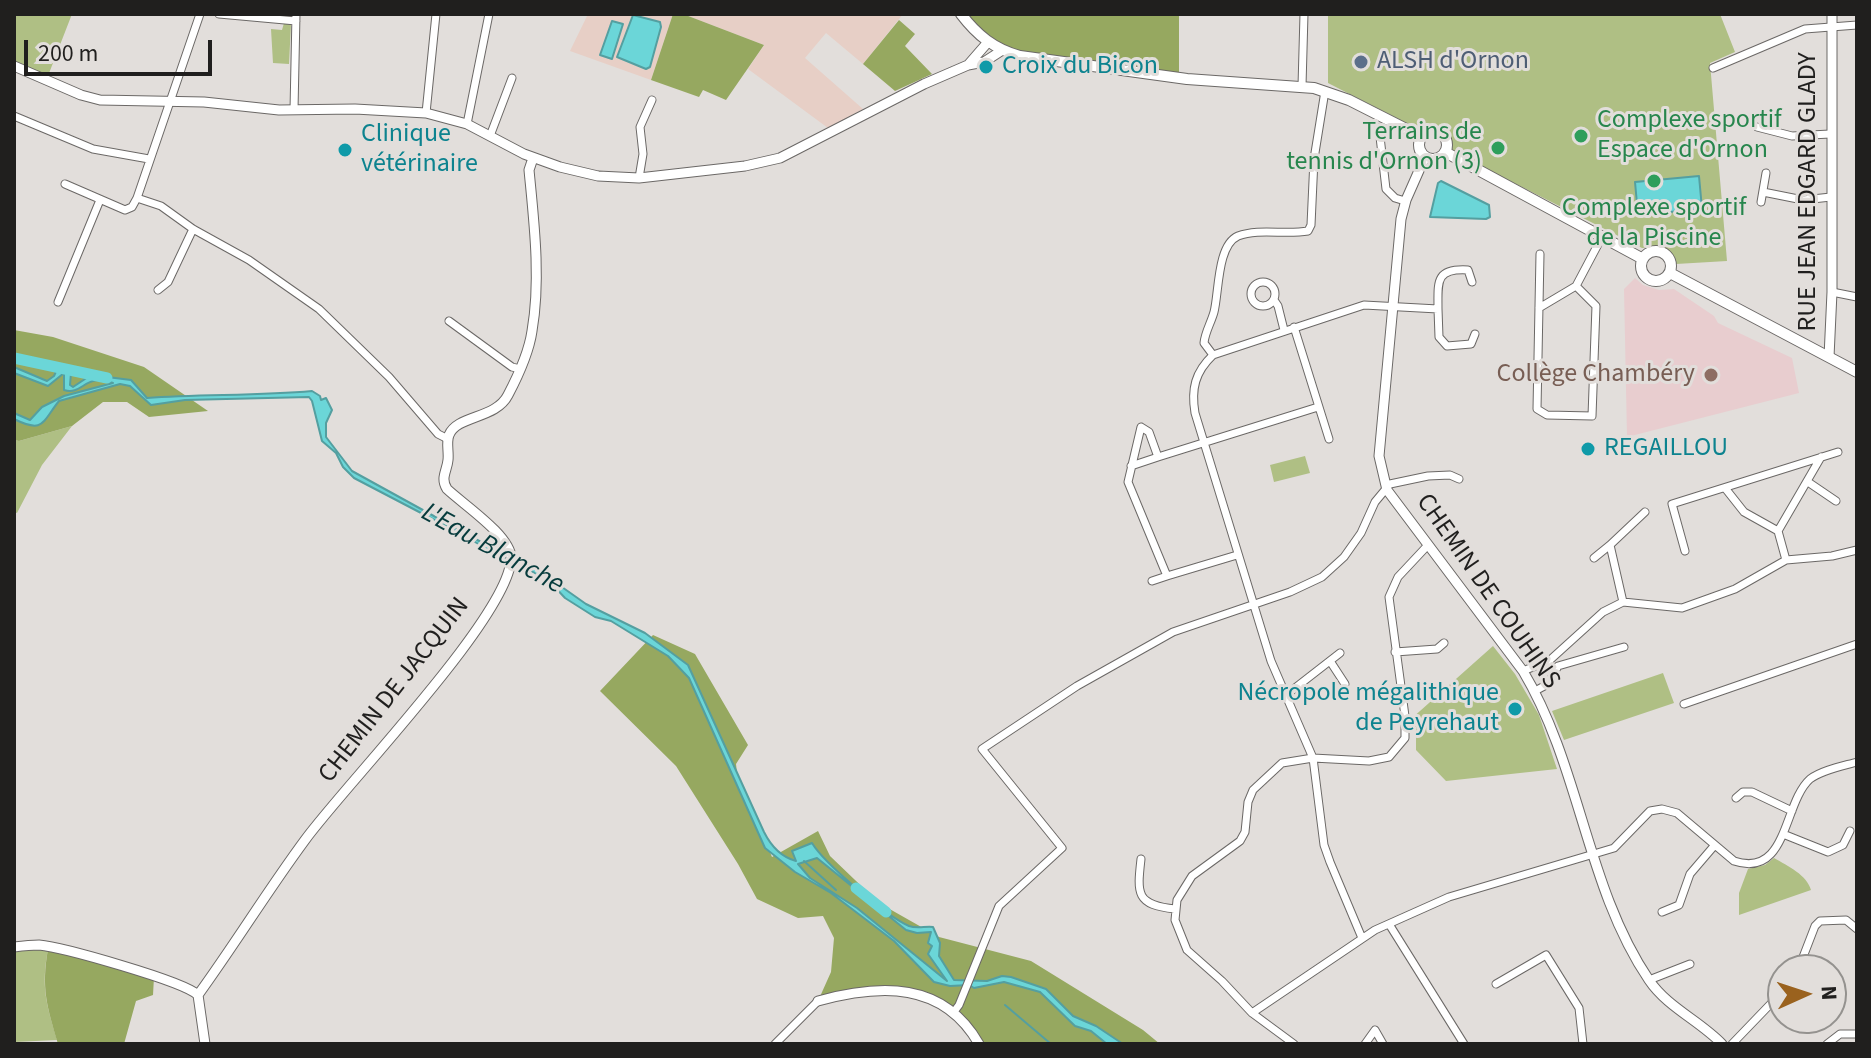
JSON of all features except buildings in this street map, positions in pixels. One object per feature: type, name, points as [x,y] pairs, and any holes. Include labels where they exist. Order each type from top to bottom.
[{"type":"main road","points":[[961,14],[972,29],[1001,51],[1035,59],[1167,77],[1302,86],[1349,100],[1422,137]]},
{"type":"main road","points":[[1429,132],[1438,133],[1446,143],[1445,152],[1437,159],[1425,157],[1420,150],[1422,137],[1429,132]]},
{"type":"main road","points":[[1445,152],[1643,259]]},
{"type":"main road","points":[[1650,252],[1664,254],[1670,260],[1670,273],[1659,281],[1649,280],[1641,268],[1643,259],[1650,252]]},
{"type":"main road","points":[[1670,273],[1857,372]]},
{"type":"street","points":[[65,184],[125,210],[132,207],[200,14]]},
{"type":"street","points":[[219,14],[296,18],[294,110]]},
{"type":"street","points":[[426,113],[436,14]]},
{"type":"street","points":[[467,124],[489,14]]},
{"type":"street","points":[[1302,86],[1304,14]]},
{"type":"street","name":"RUE JEAN EDGARD GLADY","points":[[1829,357],[1832,292],[1832,14]]},
{"type":"street","points":[[1713,68],[1805,29],[1857,25]]},
{"type":"street","points":[[968,65],[988,42]]},
{"type":"street","points":[[14,66],[89,98],[116,102],[170,101],[294,110],[426,113],[467,124],[533,158],[598,176],[639,178],[745,166],[780,158],[902,94],[968,65],[984,62],[1001,51]]},
{"type":"street","points":[[490,136],[512,78]]},
{"type":"street","points":[[1213,355],[1204,343],[1214,311],[1224,253],[1229,244],[1234,238],[1250,234],[1308,231],[1311,225],[1314,159],[1325,91]]},
{"type":"street","points":[[639,178],[643,154],[640,127],[652,100]]},
{"type":"street","points":[[14,116],[93,149],[149,159]]},
{"type":"street","points":[[1757,127],[1792,136],[1830,134]]},
{"type":"street","points":[[1379,128],[1386,189],[1395,198],[1405,201]]},
{"type":"street","name":"CHEMIN DE COUHINS","points":[[1425,157],[1405,201],[1401,219],[1379,456],[1387,490],[1535,691],[1564,760],[1610,906],[1649,980],[1665,998],[1699,1022],[1722,1044]]},
{"type":"street","points":[[137,198],[161,206],[193,229],[249,260],[319,309],[389,377],[438,434],[448,439],[459,425],[484,416],[503,403],[520,369],[533,322],[535,253],[529,170],[533,158]]},
{"type":"street","points":[[1761,202],[1766,173]]},
{"type":"street","points":[[1763,192],[1803,200],[1831,197]]},
{"type":"street","points":[[58,302],[100,200]]},
{"type":"street","points":[[158,290],[168,282],[193,229]]},
{"type":"street","points":[[1539,308],[1576,286],[1603,235]]},
{"type":"street","points":[[1540,254],[1537,409],[1547,415],[1592,416],[1596,306],[1576,286]]},
{"type":"street","points":[[1472,282],[1468,270],[1449,269],[1439,279],[1439,337],[1447,346],[1471,344],[1475,334]]},
{"type":"street","points":[[1832,292],[1857,297]]},
{"type":"street","points":[[1274,300],[1284,330]]},
{"type":"street","points":[[1362,938],[1324,845],[1313,758],[1271,661],[1195,413],[1193,386],[1197,375],[1213,355],[1284,330],[1364,305],[1438,309]]},
{"type":"street","points":[[449,321],[512,367],[520,369]]},
{"type":"street","points":[[1294,327],[1329,439]]},
{"type":"street","points":[[1131,466],[1318,407]]},
{"type":"street","points":[[1158,457],[1149,432],[1141,427],[1128,482],[1167,576]]},
{"type":"street","name":"CHEMIN DE JACQUIN","points":[[198,995],[306,837],[470,639],[502,588],[511,557],[505,540],[445,485],[443,478],[448,459],[448,439]]},
{"type":"street","points":[[1685,551],[1672,504],[1838,452]]},
{"type":"street","points":[[1778,531],[1821,457]]},
{"type":"street","points":[[953,1013],[999,906],[1062,848],[982,749],[1077,686],[1173,632],[1254,605],[1322,577],[1344,557],[1361,533],[1375,502],[1390,484],[1428,476],[1450,475],[1459,479]]},
{"type":"street","points":[[1808,482],[1836,501]]},
{"type":"street","points":[[1725,488],[1744,512],[1778,531],[1786,560]]},
{"type":"street","points":[[1594,558],[1645,512]]},
{"type":"street","points":[[1294,1044],[1252,1013],[1187,950],[1177,930],[1175,909],[1182,889],[1192,876],[1240,841],[1245,832],[1248,802],[1253,790],[1282,763],[1313,758],[1369,761],[1389,757],[1405,738],[1405,716],[1389,597],[1398,577],[1428,545]]},
{"type":"street","points":[[1610,545],[1623,602]]},
{"type":"street","points":[[1523,671],[1550,660],[1603,612],[1623,602],[1682,608],[1735,589],[1786,560],[1832,556],[1857,550]]},
{"type":"street","points":[[1152,581],[1237,555]]},
{"type":"street","points":[[1395,652],[1437,649],[1444,643]]},
{"type":"street","points":[[1684,704],[1857,644]]},
{"type":"street","points":[[1535,691],[1548,684],[1558,666],[1624,647]]},
{"type":"street","points":[[1286,695],[1340,653]]},
{"type":"street","points":[[1330,661],[1345,684]]},
{"type":"street","points":[[1252,1013],[1362,938],[1389,924],[1449,897],[1620,844],[1641,818],[1656,809],[1677,813],[1734,861],[1755,863],[1772,854],[1811,779],[1857,762]]},
{"type":"street","points":[[1736,798],[1748,791],[1792,811]]},
{"type":"street","points":[[1783,834],[1828,852],[1843,845],[1850,831]]},
{"type":"street","points":[[1662,912],[1679,905],[1690,874],[1714,846]]},
{"type":"street","points":[[1141,859],[1137,887],[1143,900],[1156,907],[1175,909]]},
{"type":"street","points":[[1804,954],[1820,921],[1846,920],[1857,929]]},
{"type":"street","points":[[1389,924],[1464,1044]]},
{"type":"street","points":[[14,947],[40,945],[186,987],[198,995],[205,1044]]},
{"type":"street","points":[[1496,984],[1546,955],[1579,1008],[1583,1044]]},
{"type":"street","points":[[1649,980],[1690,964]]},
{"type":"street","points":[[775,1044],[818,1001],[879,991],[914,991],[953,1013],[979,1044]]},
{"type":"street","points":[[1732,1044],[1767,1008]]},
{"type":"street","points":[[1365,1044],[1375,1030],[1383,1044]]},
{"type":"street","points":[[1827,1044],[1840,1034],[1857,1034]]},
{"type":"shaded area","points":[[588,14],[673,14],[651,80],[570,51]]},
{"type":"shaded area","points":[[683,14],[903,14],[863,64],[826,33],[805,58],[863,109],[828,128],[748,69],[764,45]]},
{"type":"shaded area","name":"Collège Chambéry","points":[[1635,278],[1643,285],[1659,290],[1674,289],[1714,316],[1718,323],[1792,358],[1799,393],[1627,437],[1624,289]]},
{"type":"green space","points":[[14,14],[72,14],[46,81],[14,66]]},
{"type":"green space","points":[[673,14],[683,14],[764,45],[726,100],[703,90],[699,97],[651,80]]},
{"type":"green space","points":[[961,14],[1179,14],[1179,79],[1007,53]]},
{"type":"green space","name":"Complexe sportif Espace d'Ornon","points":[[1328,14],[1720,14],[1735,52],[1710,63],[1727,261],[1676,264],[1663,248],[1642,248],[1453,152],[1448,138],[1439,130],[1430,126],[1423,129],[1414,127],[1328,83]]},
{"type":"green space","points":[[899,20],[915,34],[905,46],[932,74],[895,91],[863,64]]},
{"type":"green space","points":[[284,23],[291,24],[289,64],[273,63],[271,29],[282,30]]},
{"type":"green space","points":[[14,330],[53,337],[144,367],[208,411],[149,417],[127,402],[103,402],[72,426],[14,440]]},
{"type":"green space","points":[[72,426],[42,465],[17,513],[14,512],[14,440]]},
{"type":"green space","points":[[1305,456],[1310,473],[1274,482],[1270,465]]},
{"type":"green space","points":[[653,635],[695,654],[748,745],[736,764],[737,773],[772,857],[818,831],[830,856],[879,903],[939,937],[1031,961],[1143,1030],[1160,1044],[979,1044],[953,1013],[914,991],[818,1001],[831,972],[834,938],[823,916],[798,918],[757,899],[676,766],[600,691]]},
{"type":"green space","points":[[1493,646],[1515,674],[1539,715],[1557,769],[1446,781],[1416,750],[1411,719]]},
{"type":"green space","points":[[1663,673],[1674,703],[1564,740],[1552,711]]},
{"type":"green space","points":[[1774,858],[1801,875],[1811,890],[1739,915],[1739,893],[1748,869],[1765,865]]},
{"type":"green space","points":[[14,949],[48,949],[46,995],[57,1040],[14,1042]]},
{"type":"green space","points":[[48,949],[154,977],[153,995],[136,1001],[124,1044],[58,1044],[46,997]]},
{"type":"water","points":[[633,15],[660,22],[650,67],[646,69],[617,57]]},
{"type":"water","points":[[612,21],[623,24],[612,59],[600,55]]},
{"type":"water","points":[[1699,176],[1702,209],[1638,215],[1635,182]]},
{"type":"water","points":[[1441,181],[1489,205],[1490,217],[1430,217]]},
{"type":"water","points":[[14,367],[47,381],[54,376],[58,367],[66,368],[71,373],[70,385],[73,387],[91,375],[131,380],[147,398],[312,391],[321,400],[326,398],[332,410],[326,423],[326,437],[352,471],[501,553],[518,556],[586,604],[645,633],[688,665],[764,832],[781,854],[796,861],[792,851],[812,843],[842,875],[886,912],[909,926],[933,927],[940,943],[939,956],[954,980],[987,981],[1002,976],[1046,989],[1073,1016],[1096,1026],[1123,1044],[1107,1044],[1091,1031],[1075,1026],[1040,992],[1004,982],[974,988],[934,982],[894,941],[831,893],[795,872],[765,848],[689,678],[668,656],[611,621],[595,617],[513,559],[501,558],[354,478],[343,467],[336,453],[322,441],[309,397],[185,400],[151,405],[130,386],[120,384],[59,401],[41,424],[31,425],[14,419],[14,413],[30,420],[42,407],[64,396],[113,383],[96,380],[70,391],[64,390],[64,373],[48,386],[14,373]],"holes":[[[817,858],[906,930],[931,932],[928,943],[932,946],[928,954],[947,981],[857,908],[810,878],[798,864]]]},
{"type":"waterway","name":"L'Eau Blanche","points":[[14,358],[107,378]]},
{"type":"waterway","name":"L'Eau Blanche","points":[[804,861],[836,890]]},
{"type":"waterway","name":"L'Eau Blanche","points":[[856,888],[886,912]]},
{"type":"waterway","name":"L'Eau Blanche","points":[[1005,1005],[1051,1044]]},
{"type":"place","name":"ALSH d'Ornon","points":[[1361,62]]},
{"type":"place","name":"Croix du Bicon","points":[[986,67]]},
{"type":"place","name":"Complexe sportif Espace d'Ornon","points":[[1581,136]]},
{"type":"place","name":"Terrains de tennis d'Ornon (3)","points":[[1498,148]]},
{"type":"place","name":"Clinique vétérinaire","points":[[345,150]]},
{"type":"place","name":"Complexe sportif de la Piscine","points":[[1654,181]]},
{"type":"place","name":"Collège Chambéry","points":[[1711,375]]},
{"type":"place","name":"REGAILLOU","points":[[1588,449]]},
{"type":"place","name":"Nécropole mégalithique de Peyrehaut","points":[[1515,709]]}]
